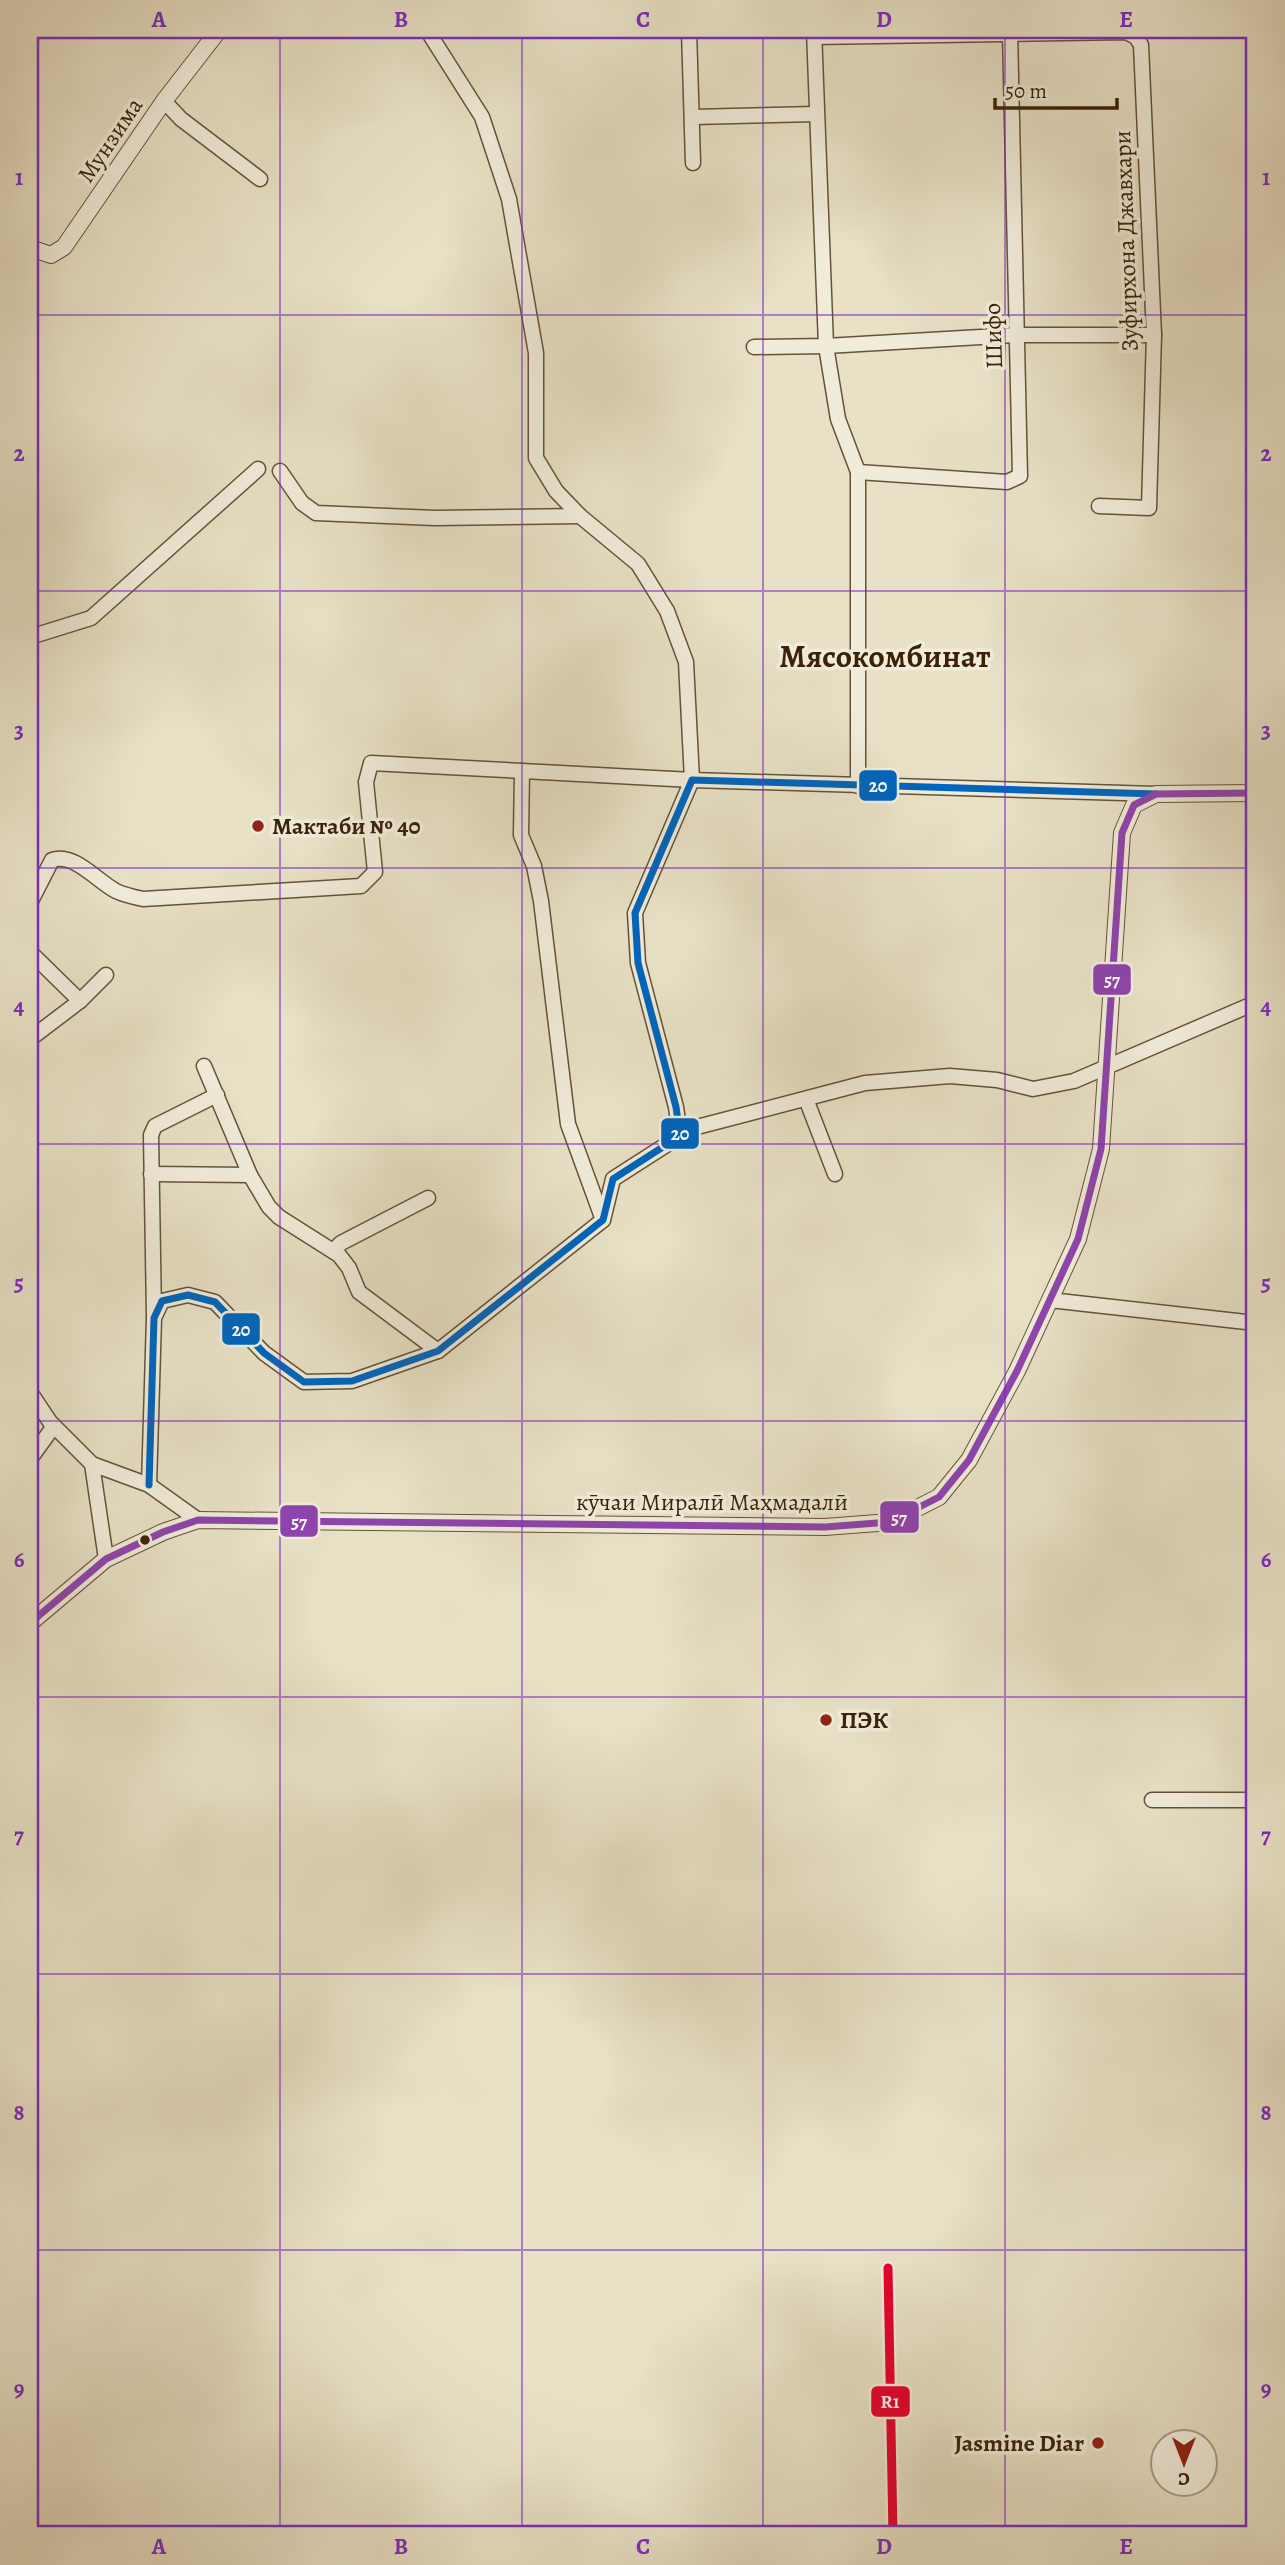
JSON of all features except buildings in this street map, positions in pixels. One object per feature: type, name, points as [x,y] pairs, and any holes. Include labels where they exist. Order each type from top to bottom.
[{"type":"street","points":[[30,44],[33,30]]},
{"type":"street","name":"Мунзима","points":[[30,248],[51,255],[64,247],[164,101],[219,30]]},
{"type":"street","points":[[427,30],[482,117],[509,199],[536,353],[536,458],[556,491],[580,516],[638,564],[667,611],[686,662],[692,780],[635,913],[638,963],[676,1107],[680,1136]]},
{"type":"street","points":[[688,30],[693,163]]},
{"type":"street","name":"Шифо","points":[[858,472],[1015,480],[1021,469],[1015,335],[1010,32]]},
{"type":"street","name":"Зуфирхона Джавхари","points":[[814,33],[1126,32],[1136,37],[1141,45],[1154,335],[1149,508],[1099,506]]},
{"type":"street","points":[[814,33],[826,346],[838,419],[858,472],[858,786]]},
{"type":"street","points":[[164,101],[181,119],[260,179]]},
{"type":"street","points":[[693,117],[816,114]]},
{"type":"street","points":[[754,346],[826,346],[1015,335],[1154,335]]},
{"type":"street","points":[[30,637],[90,618],[258,469]]},
{"type":"street","points":[[280,471],[302,503],[316,513],[435,519],[580,516]]},
{"type":"street","points":[[30,903],[52,860],[58,858],[70,860],[118,892],[143,899],[361,886],[375,872],[366,782],[371,763],[858,786],[1156,794],[1255,793]]},
{"type":"street","points":[[522,771],[521,835],[534,866],[541,901],[568,1124],[603,1220]]},
{"type":"street","name":"кӯчаи Миралӣ Маҳмадалӣ","points":[[30,1623],[106,1559],[163,1532],[198,1520],[825,1528],[890,1522],[939,1497],[969,1460],[1017,1371],[1077,1238],[1101,1149],[1105,1070],[1122,880],[1122,833],[1134,805],[1156,794]]},
{"type":"street","points":[[30,952],[80,1001]]},
{"type":"street","points":[[30,1039],[80,1001],[106,975]]},
{"type":"street","points":[[154,1318],[162,1301],[188,1295],[215,1302],[264,1353],[304,1382],[352,1381],[438,1352],[603,1220],[613,1179],[697,1127],[865,1083],[950,1076],[997,1080],[1033,1089],[1074,1082],[1185,1031],[1255,1003]]},
{"type":"street","points":[[204,1066],[250,1175],[279,1217],[333,1251],[349,1268],[359,1292],[438,1352]]},
{"type":"street","points":[[149,1485],[154,1318],[151,1135],[155,1126],[217,1095]]},
{"type":"street","points":[[806,1099],[835,1174]]},
{"type":"street","points":[[151,1174],[250,1175]]},
{"type":"street","points":[[333,1251],[341,1243],[428,1198]]},
{"type":"street","points":[[1050,1300],[1255,1323]]},
{"type":"street","points":[[30,1392],[54,1426],[92,1464],[149,1485],[198,1520]]},
{"type":"street","points":[[30,1459],[54,1426]]},
{"type":"street","points":[[92,1464],[106,1559]]},
{"type":"street","points":[[1152,1800],[1255,1800]]},
{"type":"transit line","name":"20","points":[[149,1485],[154,1318],[162,1301],[188,1295],[215,1302],[264,1353],[304,1382],[352,1381],[438,1351],[603,1220],[613,1179],[680,1136],[676,1107],[638,963],[635,913],[692,780],[1156,794]]},
{"type":"transit line","name":"57","points":[[30,1623],[106,1559],[163,1532],[198,1520],[825,1527],[890,1522],[939,1497],[969,1460],[1017,1371],[1078,1239],[1101,1149],[1122,833],[1134,805],[1156,794],[1255,793]]},
{"type":"transit line","name":"R1","points":[[888,2268],[893,2535]]},
{"type":"place","name":"Мактаби № 40","points":[[258,826]]},
{"type":"place","name":"ПЭК","points":[[826,1720]]},
{"type":"place","name":"Jasmine Diar","points":[[1098,2443]]},
{"type":"district","name":"Мясокомбинат","points":[[885,656]]}]
